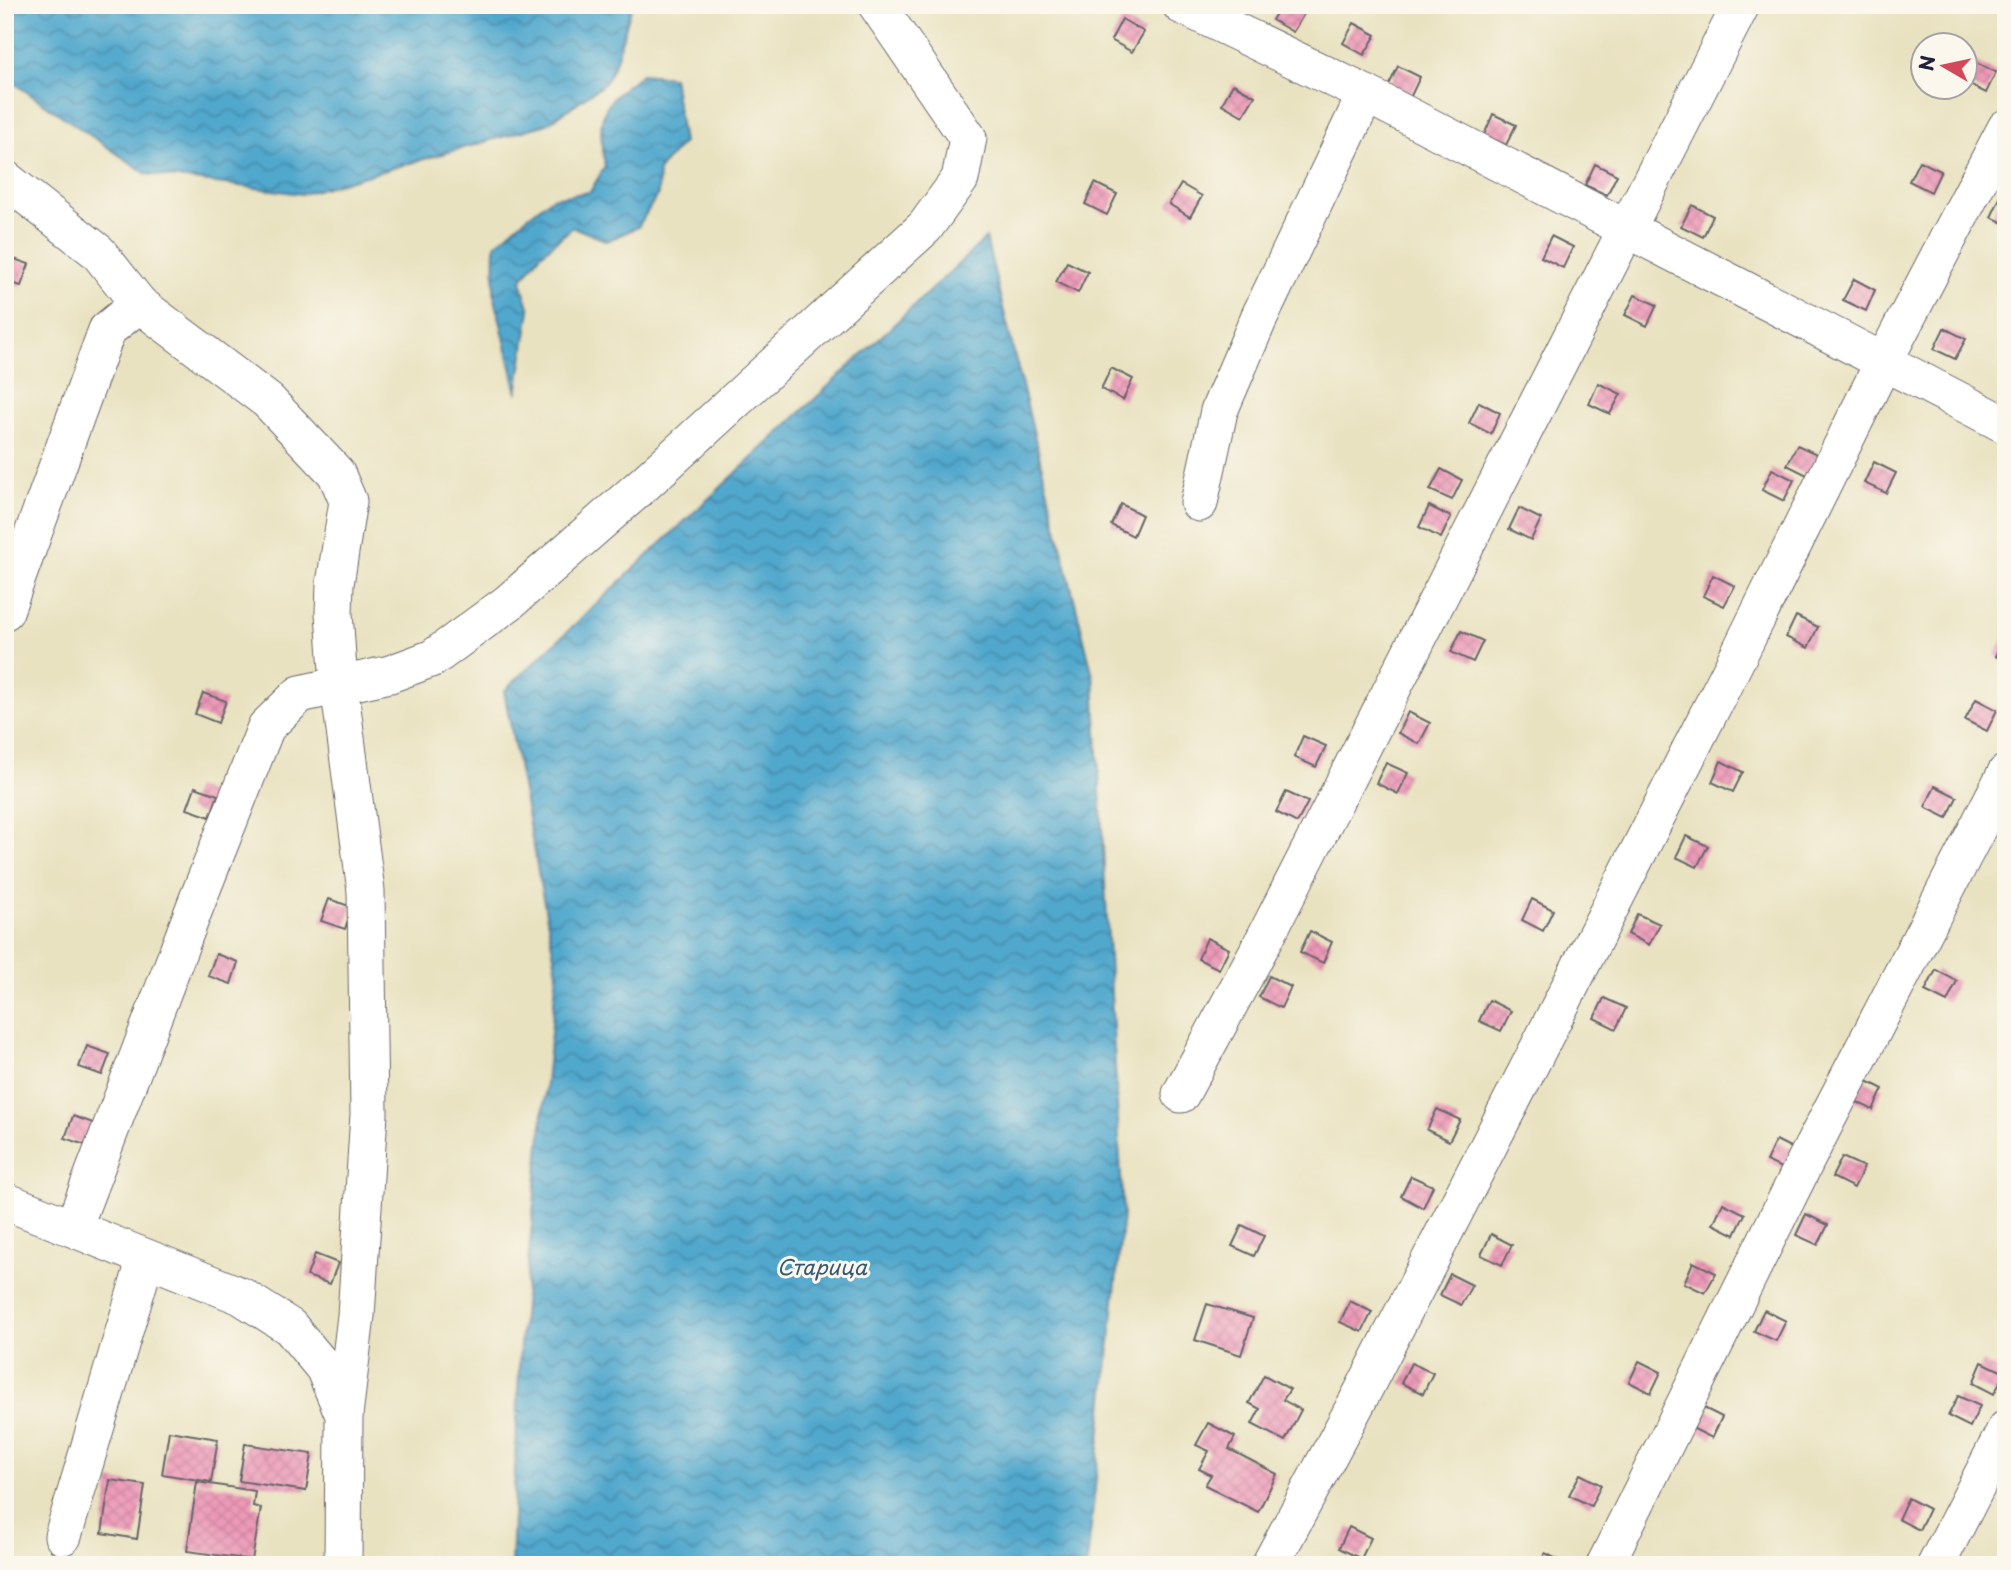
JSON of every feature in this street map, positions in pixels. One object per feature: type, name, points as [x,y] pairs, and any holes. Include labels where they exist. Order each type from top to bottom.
[{"type":"street","points":[[73,1228],[265,727],[300,694],[390,674],[433,658],[508,603],[644,484],[925,228],[960,179],[968,138],[877,5]]},
{"type":"street","points":[[1181,5],[1366,94],[2006,425]]},
{"type":"street","points":[[1181,1094],[1278,913],[1741,5]]},
{"type":"street","points":[[1199,503],[1219,411],[1258,318],[1366,94]]},
{"type":"street","points":[[1270,1565],[1364,1389],[1742,648],[1884,361],[2006,128]]},
{"type":"street","points":[[5,179],[98,252],[139,304],[268,401],[336,473],[348,501],[335,584],[334,613],[339,685],[366,891],[369,1114],[356,1316],[344,1415],[343,1565]]},
{"type":"street","points":[[5,611],[107,330],[139,304]]},
{"type":"street","points":[[1605,1565],[1807,1157],[2006,773]]},
{"type":"street","points":[[5,1201],[241,1296],[290,1327],[324,1368],[344,1415]]},
{"type":"street","points":[[63,1536],[146,1258]]},
{"type":"street","points":[[1937,1565],[2006,1429]]},
{"type":"water","points":[[5,5],[632,5],[615,63],[605,83],[547,124],[302,194],[147,174],[5,77]]},
{"type":"water","points":[[642,74],[673,77],[683,143],[659,169],[658,194],[638,227],[607,241],[573,227],[540,255],[521,281],[530,310],[517,393],[494,294],[495,245],[552,198],[590,192],[605,166],[601,134],[604,112],[617,94]]},
{"type":"water","name":"Старица","points":[[986,238],[1094,680],[1123,1214],[1087,1565],[511,1565],[520,1345],[557,972],[504,691]]},
{"type":"building","points":[[1281,5],[1293,5],[1305,12],[1293,32],[1272,20]]},
{"type":"building","points":[[1122,19],[1144,32],[1132,52],[1111,40]]},
{"type":"building","points":[[1354,23],[1376,35],[1364,55],[1343,43]]},
{"type":"building","points":[[1980,65],[1996,72],[1986,93],[1980,90]]},
{"type":"building","points":[[1398,66],[1420,77],[1410,98],[1388,87]]},
{"type":"building","points":[[1233,84],[1255,96],[1243,116],[1222,104]]},
{"type":"building","points":[[1493,114],[1516,125],[1506,145],[1484,135]]},
{"type":"building","points":[[1919,161],[1941,171],[1931,192],[1909,181]]},
{"type":"building","points":[[1595,164],[1617,175],[1607,195],[1585,185]]},
{"type":"building","points":[[1095,183],[1117,194],[1107,215],[1085,204]]},
{"type":"building","points":[[1181,184],[1202,196],[1190,217],[1169,204]]},
{"type":"building","points":[[2001,196],[2006,198],[2006,224],[1991,217]]},
{"type":"building","points":[[1692,205],[1713,216],[1703,237],[1681,226]]},
{"type":"building","points":[[1551,236],[1573,247],[1563,268],[1541,257]]},
{"type":"building","points":[[5,256],[29,264],[21,286],[5,281]]},
{"type":"building","points":[[1067,262],[1088,272],[1078,293],[1056,282]]},
{"type":"building","points":[[1854,279],[1875,290],[1866,311],[1843,300]]},
{"type":"building","points":[[1635,295],[1657,305],[1647,326],[1625,315]]},
{"type":"building","points":[[1944,328],[1966,339],[1955,359],[1934,349]]},
{"type":"building","points":[[1111,368],[1133,379],[1123,400],[1101,389]]},
{"type":"building","points":[[1598,383],[1621,394],[1610,414],[1589,404]]},
{"type":"building","points":[[1479,402],[1500,413],[1491,434],[1469,423]]},
{"type":"building","points":[[1797,445],[1819,455],[1809,476],[1787,465]]},
{"type":"building","points":[[1874,462],[1896,473],[1886,493],[1864,483]]},
{"type":"building","points":[[1441,469],[1462,480],[1452,500],[1430,490]]},
{"type":"building","points":[[1772,469],[1794,480],[1784,501],[1762,490]]},
{"type":"building","points":[[1121,504],[1142,515],[1133,536],[1111,525]]},
{"type":"building","points":[[1429,506],[1451,517],[1441,538],[1419,527]]},
{"type":"building","points":[[1519,508],[1541,519],[1531,540],[1509,529]]},
{"type":"building","points":[[1713,575],[1735,586],[1724,606],[1703,596]]},
{"type":"building","points":[[1796,616],[1818,627],[1808,648],[1786,637]]},
{"type":"building","points":[[1461,631],[1483,641],[1473,662],[1451,652]]},
{"type":"building","points":[[2006,635],[2006,661],[1995,656]]},
{"type":"building","points":[[203,693],[226,701],[218,723],[195,714]]},
{"type":"building","points":[[1976,699],[1997,710],[1987,731],[1965,720]]},
{"type":"building","points":[[1408,712],[1430,723],[1419,744],[1398,733]]},
{"type":"building","points":[[1303,736],[1326,746],[1316,767],[1294,757]]},
{"type":"building","points":[[1721,761],[1743,772],[1733,792],[1712,782]]},
{"type":"building","points":[[1386,763],[1408,773],[1398,794],[1376,783]]},
{"type":"building","points":[[1935,786],[1957,797],[1947,818],[1925,807]]},
{"type":"building","points":[[195,787],[218,795],[210,817],[187,809]]},
{"type":"building","points":[[1286,792],[1308,802],[1297,823],[1276,812]]},
{"type":"building","points":[[1686,836],[1708,846],[1697,867],[1676,857]]},
{"type":"building","points":[[329,899],[352,907],[345,929],[321,921]]},
{"type":"building","points":[[1532,899],[1553,910],[1543,931],[1522,920]]},
{"type":"building","points":[[1637,914],[1660,924],[1649,945],[1628,934]]},
{"type":"building","points":[[1310,931],[1332,942],[1323,963],[1300,952]]},
{"type":"building","points":[[1207,938],[1229,949],[1219,969],[1198,959]]},
{"type":"building","points":[[216,954],[238,962],[231,984],[208,976]]},
{"type":"building","points":[[1936,970],[1957,981],[1947,1002],[1925,991]]},
{"type":"building","points":[[1269,976],[1291,987],[1281,1008],[1259,997]]},
{"type":"building","points":[[1604,998],[1626,1008],[1616,1029],[1594,1018]]},
{"type":"building","points":[[1489,1000],[1511,1011],[1501,1031],[1479,1021]]},
{"type":"building","points":[[87,1046],[110,1054],[102,1075],[79,1067]]},
{"type":"building","points":[[1861,1078],[1883,1089],[1873,1110],[1851,1099]]},
{"type":"building","points":[[1437,1109],[1460,1120],[1449,1141],[1427,1130]]},
{"type":"building","points":[[73,1116],[96,1124],[88,1146],[65,1138]]},
{"type":"building","points":[[1776,1140],[1798,1151],[1788,1171],[1766,1161]]},
{"type":"building","points":[[1842,1157],[1864,1167],[1854,1188],[1832,1177]]},
{"type":"building","points":[[1411,1176],[1433,1186],[1423,1208],[1401,1196]]},
{"type":"building","points":[[1723,1203],[1745,1214],[1735,1235],[1713,1224]]},
{"type":"building","points":[[1806,1214],[1828,1225],[1818,1245],[1796,1235]]},
{"type":"building","points":[[1242,1225],[1264,1236],[1254,1256],[1232,1246]]},
{"type":"building","points":[[1491,1234],[1512,1245],[1502,1265],[1481,1255]]},
{"type":"building","points":[[315,1254],[338,1263],[330,1284],[307,1276]]},
{"type":"building","points":[[1693,1262],[1716,1273],[1705,1293],[1684,1283]]},
{"type":"building","points":[[1450,1274],[1472,1285],[1461,1305],[1440,1295]]},
{"type":"building","points":[[1350,1301],[1372,1312],[1362,1332],[1340,1322]]},
{"type":"building","points":[[1207,1304],[1253,1318],[1241,1355],[1195,1340]]},
{"type":"building","points":[[1764,1310],[1786,1321],[1776,1341],[1754,1331]]},
{"type":"building","points":[[1639,1361],[1661,1372],[1651,1393],[1629,1382]]},
{"type":"building","points":[[1982,1362],[2005,1373],[1994,1394],[1973,1383]]},
{"type":"building","points":[[1411,1363],[1433,1373],[1423,1394],[1401,1383]]},
{"type":"building","points":[[1264,1375],[1290,1389],[1283,1400],[1301,1410],[1285,1441],[1252,1424],[1260,1409],[1249,1403]]},
{"type":"building","points":[[1958,1396],[1980,1406],[1970,1427],[1948,1416]]},
{"type":"building","points":[[1700,1406],[1722,1417],[1712,1438],[1690,1427]]},
{"type":"building","points":[[1208,1423],[1235,1437],[1229,1449],[1277,1474],[1258,1512],[1205,1485],[1211,1475],[1199,1469],[1209,1451],[1196,1445]]},
{"type":"building","points":[[169,1431],[218,1439],[211,1482],[162,1474]]},
{"type":"building","points":[[245,1444],[312,1454],[306,1491],[239,1481]]},
{"type":"building","points":[[1580,1474],[1601,1485],[1591,1506],[1569,1495]]},
{"type":"building","points":[[110,1480],[145,1485],[137,1539],[102,1533]]},
{"type":"building","points":[[197,1482],[255,1491],[253,1506],[261,1508],[252,1560],[187,1551]]},
{"type":"building","points":[[1908,1498],[1929,1509],[1919,1530],[1898,1519]]},
{"type":"building","points":[[1349,1527],[1371,1538],[1361,1559],[1339,1548]]},
{"type":"building","points":[[1545,1553],[1568,1565],[1539,1565]]}]
